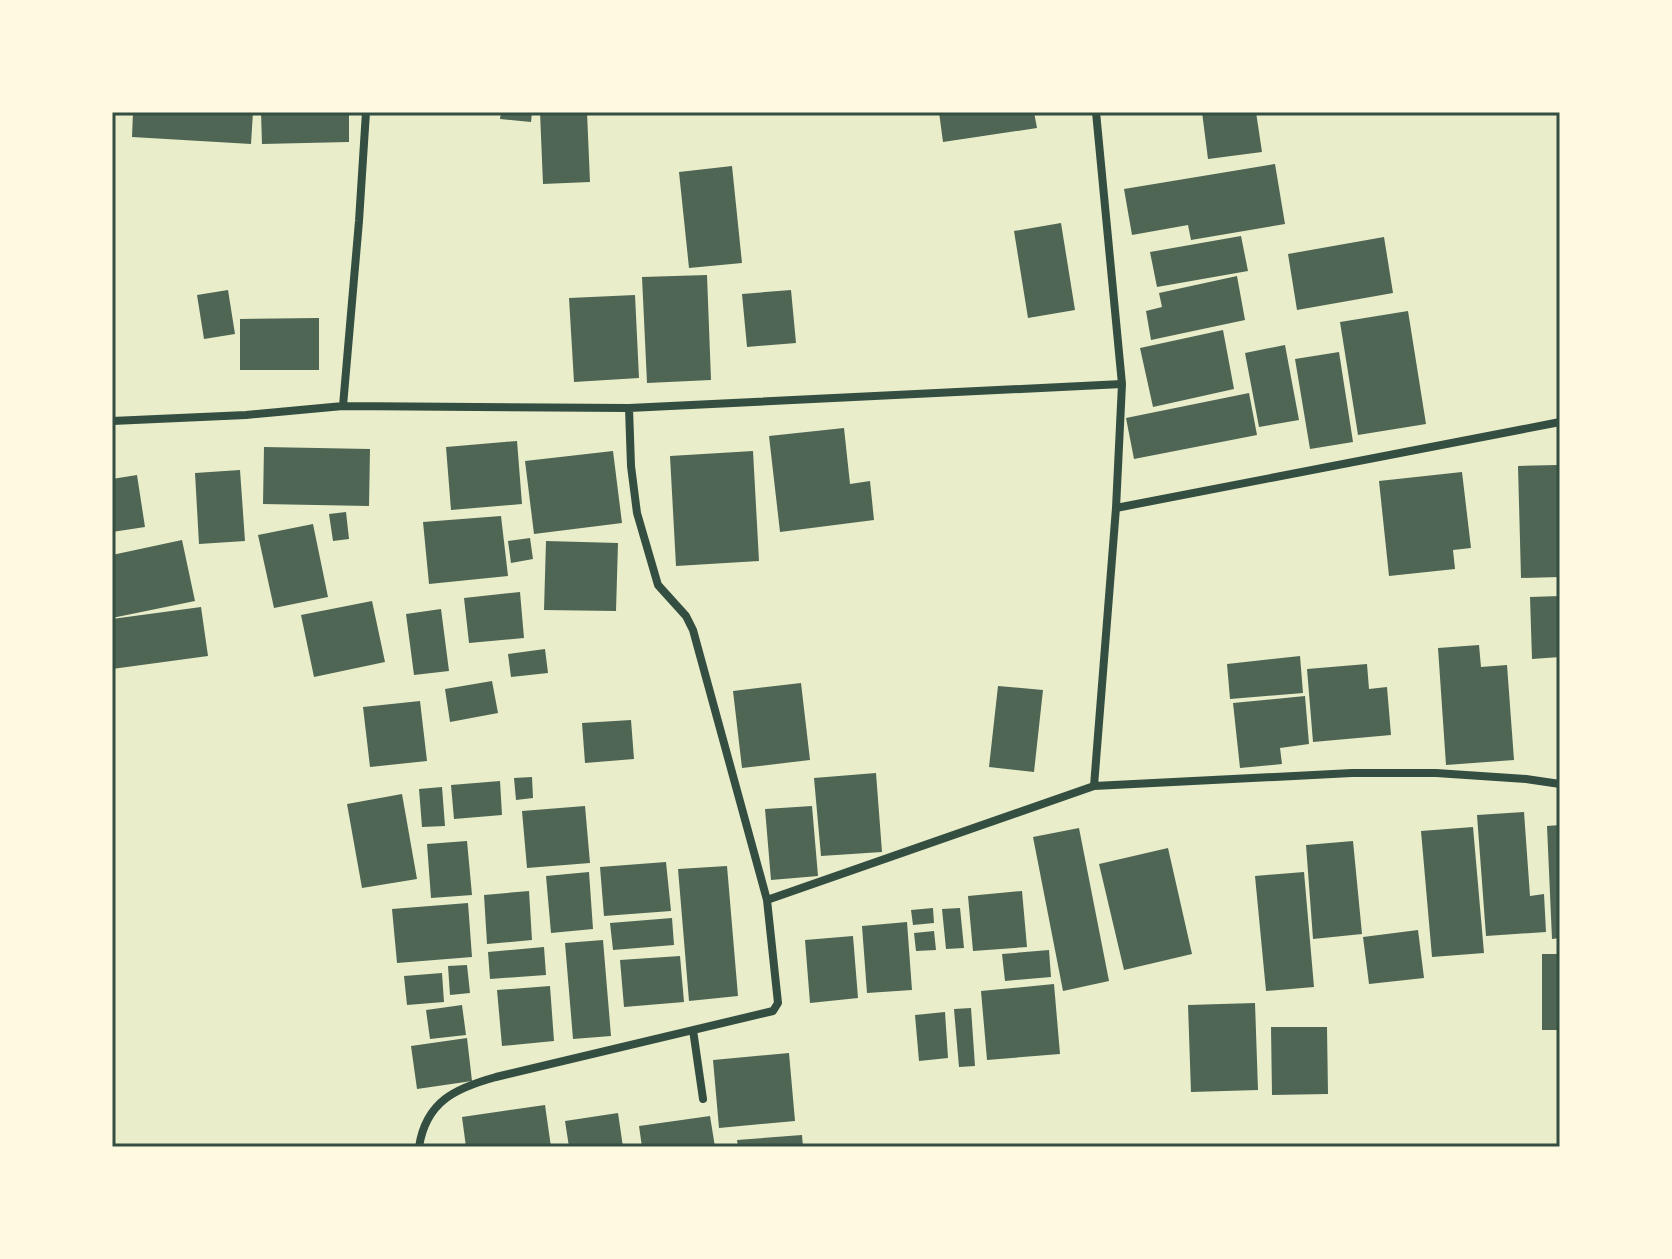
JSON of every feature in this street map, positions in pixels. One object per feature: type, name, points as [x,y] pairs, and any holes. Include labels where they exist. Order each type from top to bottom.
[{"type":"street","points":[[343,406],[366,112]]},
{"type":"street","points":[[1094,786],[1116,508],[1122,384],[1096,112]]},
{"type":"street","points":[[112,421],[246,415],[343,406],[629,408],[1122,384]]},
{"type":"street","points":[[419,1147],[421,1135],[438,1103],[453,1091],[496,1077],[773,1011],[777,1006],[767,900],[693,630],[686,616],[658,585],[637,513],[629,408]]},
{"type":"street","points":[[1116,508],[1560,422]]},
{"type":"street","points":[[767,900],[1094,786],[1352,773],[1436,773],[1560,784]]},
{"type":"street","points":[[693,1030],[703,1099]]},
{"type":"building","points":[[133,112],[253,112],[251,144],[132,137]]},
{"type":"building","points":[[261,112],[349,112],[349,142],[262,144]]},
{"type":"building","points":[[501,112],[532,112],[531,122],[500,119]]},
{"type":"building","points":[[540,112],[587,112],[590,182],[543,184]]},
{"type":"building","points":[[939,112],[1034,112],[1037,128],[943,142]]},
{"type":"building","points":[[1202,112],[1256,112],[1262,152],[1208,159]]},
{"type":"building","points":[[1275,164],[1285,224],[1191,240],[1188,225],[1132,235],[1124,189]]},
{"type":"building","points":[[732,166],[742,263],[689,268],[679,172]]},
{"type":"building","points":[[1061,223],[1075,310],[1028,318],[1014,231]]},
{"type":"building","points":[[1241,236],[1248,271],[1157,287],[1150,252]]},
{"type":"building","points":[[1384,237],[1393,293],[1297,310],[1288,254]]},
{"type":"building","points":[[707,275],[711,380],[647,383],[642,277]]},
{"type":"building","points":[[1237,276],[1245,320],[1151,340],[1146,311],[1162,307],[1159,293]]},
{"type":"building","points":[[228,290],[235,334],[204,339],[197,295]]},
{"type":"building","points":[[791,290],[796,343],[747,347],[742,294]]},
{"type":"building","points":[[635,295],[639,378],[574,382],[569,298]]},
{"type":"building","points":[[1408,311],[1426,424],[1358,435],[1340,322]]},
{"type":"building","points":[[319,318],[319,370],[240,370],[240,319]]},
{"type":"building","points":[[1223,330],[1234,389],[1153,407],[1140,348]]},
{"type":"building","points":[[1285,345],[1299,420],[1259,427],[1245,353]]},
{"type":"building","points":[[1339,352],[1353,442],[1310,449],[1295,359]]},
{"type":"building","points":[[1249,393],[1257,435],[1134,459],[1126,418]]},
{"type":"building","points":[[844,428],[850,484],[870,481],[874,520],[780,532],[769,436]]},
{"type":"building","points":[[517,441],[522,504],[451,510],[446,447]]},
{"type":"building","points":[[264,447],[370,449],[369,506],[263,504]]},
{"type":"building","points":[[613,451],[622,523],[534,534],[525,461]]},
{"type":"building","points":[[753,451],[759,561],[676,566],[670,456]]},
{"type":"building","points":[[1557,465],[1560,577],[1521,578],[1518,466]]},
{"type":"building","points":[[240,470],[245,541],[199,544],[195,473]]},
{"type":"building","points":[[1462,472],[1471,548],[1453,550],[1455,569],[1389,576],[1379,481]]},
{"type":"building","points":[[137,475],[145,527],[112,532],[112,479]]},
{"type":"building","points":[[346,512],[349,539],[333,541],[329,514]]},
{"type":"building","points":[[501,516],[508,576],[429,584],[423,522]]},
{"type":"building","points":[[313,524],[328,597],[274,608],[258,535]]},
{"type":"building","points":[[530,538],[533,559],[511,563],[508,541]]},
{"type":"building","points":[[182,540],[195,601],[112,618],[112,555]]},
{"type":"building","points":[[546,541],[618,543],[616,611],[544,610]]},
{"type":"building","points":[[520,592],[524,638],[469,643],[464,598]]},
{"type":"building","points":[[1560,596],[1560,657],[1532,659],[1530,597]]},
{"type":"building","points":[[372,601],[385,662],[314,677],[301,615]]},
{"type":"building","points":[[201,607],[208,656],[112,669],[112,619]]},
{"type":"building","points":[[441,609],[449,671],[414,675],[406,614]]},
{"type":"building","points":[[1479,645],[1481,667],[1507,665],[1514,760],[1446,765],[1438,648]]},
{"type":"building","points":[[545,649],[548,673],[511,677],[508,654]]},
{"type":"building","points":[[1300,656],[1303,693],[1230,699],[1227,664]]},
{"type":"building","points":[[1367,664],[1369,689],[1387,687],[1391,735],[1313,742],[1307,669]]},
{"type":"building","points":[[492,681],[498,713],[450,722],[445,689]]},
{"type":"building","points":[[801,683],[810,760],[742,768],[733,691]]},
{"type":"building","points":[[998,686],[1043,690],[1034,772],[989,767]]},
{"type":"building","points":[[1305,696],[1309,744],[1280,748],[1282,764],[1240,768],[1233,703]]},
{"type":"building","points":[[420,701],[427,761],[370,767],[363,707]]},
{"type":"building","points":[[631,720],[634,759],[585,763],[582,723]]},
{"type":"building","points":[[876,773],[882,852],[821,856],[814,778]]},
{"type":"building","points":[[532,777],[533,798],[516,800],[514,778]]},
{"type":"building","points":[[500,781],[502,815],[454,819],[451,785]]},
{"type":"building","points":[[442,787],[445,826],[422,827],[419,789]]},
{"type":"building","points":[[402,794],[417,879],[362,888],[347,804]]},
{"type":"building","points":[[585,806],[590,863],[527,868],[522,811]]},
{"type":"building","points":[[812,806],[818,876],[771,880],[765,809]]},
{"type":"building","points":[[1524,812],[1530,896],[1544,894],[1546,932],[1486,936],[1477,815]]},
{"type":"building","points":[[1560,825],[1560,938],[1552,939],[1547,826]]},
{"type":"building","points":[[1473,827],[1484,953],[1432,957],[1421,831]]},
{"type":"building","points":[[1079,828],[1109,981],[1063,991],[1033,837]]},
{"type":"building","points":[[467,841],[472,895],[431,898],[427,844]]},
{"type":"building","points":[[1353,841],[1362,934],[1313,939],[1306,845]]},
{"type":"building","points":[[1168,848],[1192,954],[1124,970],[1099,864]]},
{"type":"building","points":[[666,862],[671,911],[604,916],[600,867]]},
{"type":"building","points":[[727,866],[738,996],[689,1001],[678,869]]},
{"type":"building","points":[[589,872],[593,929],[551,933],[546,876]]},
{"type":"building","points":[[1304,872],[1314,987],[1266,991],[1255,876]]},
{"type":"building","points":[[529,891],[532,940],[487,944],[484,895]]},
{"type":"building","points":[[1022,891],[1027,947],[973,951],[968,896]]},
{"type":"building","points":[[468,903],[472,957],[397,963],[392,909]]},
{"type":"building","points":[[933,908],[934,923],[913,925],[911,910]]},
{"type":"building","points":[[960,908],[964,948],[946,949],[942,909]]},
{"type":"building","points":[[672,918],[674,945],[613,950],[610,923]]},
{"type":"building","points":[[907,922],[912,990],[867,993],[862,926]]},
{"type":"building","points":[[1418,930],[1424,978],[1369,984],[1363,937]]},
{"type":"building","points":[[934,931],[936,950],[916,951],[914,933]]},
{"type":"building","points":[[853,936],[858,998],[810,1003],[805,940]]},
{"type":"building","points":[[603,940],[611,1036],[573,1039],[565,943]]},
{"type":"building","points":[[544,947],[546,975],[490,979],[488,952]]},
{"type":"building","points":[[1049,950],[1051,977],[1005,981],[1002,954]]},
{"type":"building","points":[[1542,954],[1560,954],[1560,1030],[1542,1030]]},
{"type":"building","points":[[680,956],[684,1002],[624,1007],[620,960]]},
{"type":"building","points":[[467,965],[470,993],[450,995],[448,966]]},
{"type":"building","points":[[442,973],[444,1002],[407,1005],[404,976]]},
{"type":"building","points":[[1054,984],[1060,1054],[987,1060],[981,991]]},
{"type":"building","points":[[550,986],[554,1041],[502,1046],[497,990]]},
{"type":"building","points":[[1255,1003],[1258,1090],[1191,1092],[1188,1005]]},
{"type":"building","points":[[462,1005],[466,1035],[430,1039],[426,1010]]},
{"type":"building","points":[[971,1008],[975,1066],[959,1067],[954,1009]]},
{"type":"building","points":[[945,1012],[948,1058],[919,1061],[915,1015]]},
{"type":"building","points":[[1271,1027],[1327,1027],[1328,1094],[1272,1095]]},
{"type":"building","points":[[467,1038],[472,1081],[417,1089],[411,1046]]},
{"type":"building","points":[[789,1053],[795,1121],[719,1128],[713,1060]]},
{"type":"building","points":[[545,1105],[551,1147],[466,1147],[462,1117]]},
{"type":"building","points":[[618,1113],[623,1147],[569,1147],[565,1121]]},
{"type":"building","points":[[710,1116],[715,1147],[642,1147],[639,1126]]},
{"type":"building","points":[[802,1135],[803,1147],[738,1147],[737,1140]]}]
